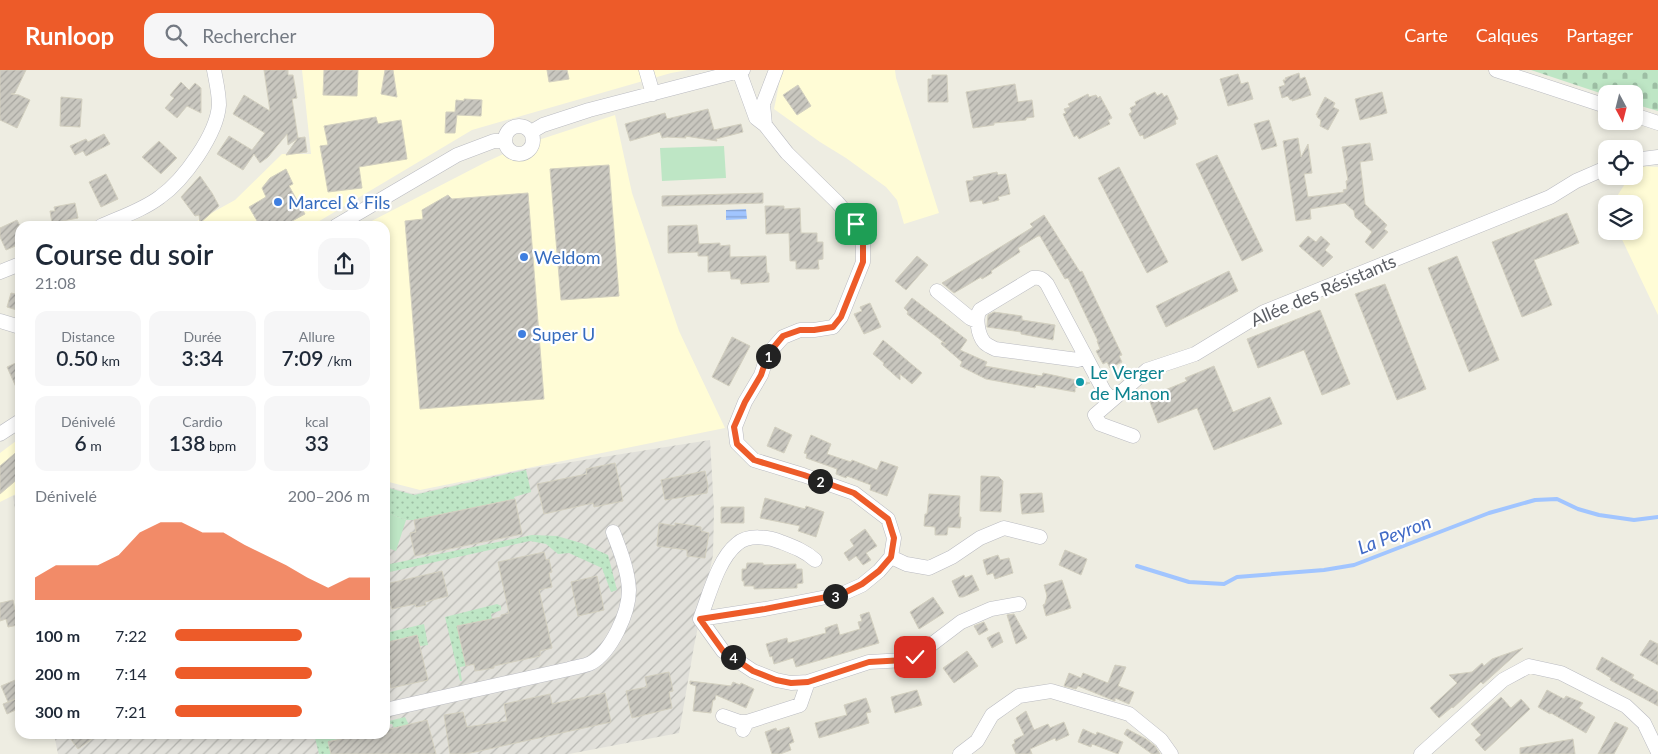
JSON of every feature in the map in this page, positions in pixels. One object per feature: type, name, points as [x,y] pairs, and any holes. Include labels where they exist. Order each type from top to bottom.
[{"type":"street","points":[[112,221],[159,198],[176,184],[208,139],[217,121],[219,103],[214,70]]},
{"type":"street","points":[[646,70],[653,94]]},
{"type":"street","points":[[765,125],[763,104],[776,70]]},
{"type":"street","points":[[1496,70],[1598,103]]},
{"type":"street","points":[[531,132],[542,124],[554,120],[741,71],[748,99],[756,118],[765,125],[787,153],[837,202],[856,224],[863,241],[863,262],[841,317],[833,327],[800,330],[783,336],[768,354],[761,375],[745,402],[734,427],[737,444],[754,460],[854,493],[888,519],[894,538],[891,557],[879,571],[862,584],[842,594],[700,619]]},
{"type":"street","points":[[748,99],[766,94]]},
{"type":"street","points":[[1643,118],[1658,123]]},
{"type":"street","points":[[514,126],[524,126],[531,132],[533,137],[531,148],[521,154],[510,151],[505,141],[507,132],[514,126]]},
{"type":"street","points":[[345,221],[457,155],[494,141],[505,141]]},
{"type":"street","points":[[1643,159],[1658,157]]},
{"type":"street","name":"Allée des Résistants","points":[[1133,436],[1100,424],[1095,415],[1147,370],[1195,354],[1264,312],[1550,197],[1576,181],[1598,171]]},
{"type":"street","points":[[0,272],[15,266]]},
{"type":"street","points":[[1086,357],[1078,360],[995,349],[983,342],[977,314],[980,310],[1033,278],[1038,277],[1047,284],[1086,357],[1104,392],[1112,400]]},
{"type":"street","points":[[937,291],[970,318],[977,321]]},
{"type":"street","points":[[0,321],[15,325]]},
{"type":"street","points":[[0,434],[15,424]]},
{"type":"street","points":[[891,557],[906,564],[929,568],[952,557],[980,538],[1004,528],[1040,536]]},
{"type":"street","points":[[390,709],[564,671],[591,662],[610,646],[622,622],[629,592],[623,556],[613,532]]},
{"type":"street","points":[[700,619],[722,562],[738,543],[751,537],[775,540],[807,552],[815,560]]},
{"type":"street","points":[[700,619],[723,651],[753,671],[776,680],[791,683],[808,682],[869,662],[905,660],[915,657],[961,622],[991,609],[1018,604]]},
{"type":"street","points":[[1421,754],[1503,680],[1528,666],[1561,673],[1626,706],[1644,723],[1657,753]]},
{"type":"street","points":[[723,716],[740,722],[745,726],[800,705],[808,682]]},
{"type":"street","points":[[960,754],[976,741],[992,715],[1018,696],[1051,691],[1129,714],[1161,740],[1171,754]]},
{"type":"shaded area","points":[[302,70],[688,70],[671,73],[472,130],[319,221],[197,221],[235,200],[282,154],[311,154]]},
{"type":"shaded area","points":[[782,70],[895,70],[939,213],[904,224],[897,200],[886,187],[774,109]]},
{"type":"shaded area","points":[[615,115],[632,193],[679,331],[725,428],[420,490],[390,482],[390,221],[372,221],[523,145]]},
{"type":"shaded area","points":[[1643,166],[1658,167],[1658,315],[1622,240],[1643,240],[1643,195],[1618,195],[1624,185],[1643,185]]},
{"type":"shaded area","points":[[710,440],[714,510],[713,555],[694,646],[679,733],[569,754],[58,754],[55,739],[390,739],[390,487],[414,494],[521,470]]},
{"type":"shaded area","points":[[15,442],[15,494],[0,502],[0,453]]},
{"type":"green space","points":[[1531,70],[1658,70],[1658,111],[1643,107],[1643,85],[1598,85],[1598,92]]},
{"type":"green space","points":[[724,146],[726,178],[662,181],[660,148]]},
{"type":"green space","points":[[526,470],[531,492],[514,497],[515,499],[414,520],[406,520],[390,514],[390,488],[414,495]]},
{"type":"green space","points":[[390,514],[406,520],[396,551],[390,549]]},
{"type":"green space","points":[[532,535],[557,536],[581,543],[608,555],[617,590],[611,592],[602,568],[569,553],[558,554],[546,544],[530,541],[390,572],[390,564]]},
{"type":"green space","points":[[497,604],[501,606],[501,610],[491,614],[492,619],[457,626],[466,666],[460,667],[462,681],[460,681],[445,617]]},
{"type":"green space","points":[[424,624],[428,645],[420,646],[417,635],[390,641],[390,632]]},
{"type":"green space","points":[[405,717],[409,725],[394,728],[390,724],[390,721]]},
{"type":"green space","points":[[315,739],[339,739],[328,741],[331,754],[319,754]]},
{"type":"water","points":[[746,209],[747,219],[726,220],[726,210]]},
{"type":"building","points":[[0,70],[26,70],[15,93],[11,94],[30,100],[17,128],[0,120]]},
{"type":"building","points":[[264,70],[288,70],[288,75],[293,75],[297,98],[292,99],[298,138],[305,137],[307,152],[286,155],[297,139],[288,145],[287,134],[268,157],[260,163],[254,154],[243,170],[217,154],[229,136],[252,150],[265,133],[233,114],[244,95],[270,111]]},
{"type":"building","points":[[324,70],[358,70],[357,96],[323,95]]},
{"type":"building","points":[[385,70],[393,70],[397,97],[381,94]]},
{"type":"building","points":[[547,70],[567,70],[569,79],[549,82]]},
{"type":"building","points":[[1299,73],[1300,79],[1305,77],[1311,95],[1292,101],[1288,96],[1282,98],[1279,87],[1285,85],[1283,80]]},
{"type":"building","points":[[1238,74],[1241,84],[1248,82],[1253,99],[1228,106],[1220,79]]},
{"type":"building","points":[[932,75],[947,75],[948,102],[928,102],[928,79],[932,79]]},
{"type":"building","points":[[181,82],[189,90],[195,83],[201,88],[201,113],[187,106],[177,118],[165,108],[174,98],[170,95]]},
{"type":"building","points":[[1015,84],[1018,102],[1032,100],[1034,117],[1026,118],[1026,120],[994,123],[994,125],[973,128],[966,92]]},
{"type":"building","points":[[798,85],[811,106],[797,115],[783,95]]},
{"type":"building","points":[[1155,92],[1157,96],[1162,93],[1164,97],[1167,95],[1178,119],[1175,120],[1176,124],[1144,139],[1143,135],[1140,136],[1129,114],[1132,112],[1130,108],[1136,105],[1135,102]]},
{"type":"building","points":[[1382,92],[1387,113],[1360,120],[1355,99]]},
{"type":"building","points":[[1088,94],[1089,97],[1096,95],[1098,98],[1100,96],[1112,118],[1108,120],[1110,124],[1079,139],[1077,135],[1074,137],[1063,114],[1066,113],[1064,109],[1070,107],[1068,104]]},
{"type":"building","points":[[61,97],[82,99],[80,127],[60,126]]},
{"type":"building","points":[[1325,97],[1335,103],[1333,107],[1339,110],[1328,130],[1320,126],[1321,120],[1316,115]]},
{"type":"building","points":[[464,99],[482,100],[481,116],[457,115],[455,133],[445,133],[446,112],[455,112],[456,100],[464,101]]},
{"type":"building","points":[[708,109],[714,130],[741,124],[743,132],[716,139],[717,141],[685,136],[686,138],[662,138],[660,132],[630,141],[625,124],[665,113],[667,119]]},
{"type":"building","points":[[376,117],[378,124],[401,120],[407,159],[359,167],[362,188],[328,192],[320,146],[328,145],[324,126]]},
{"type":"building","points":[[1269,120],[1277,146],[1262,150],[1254,124]]},
{"type":"building","points":[[104,134],[110,144],[86,156],[83,151],[75,155],[70,146],[86,139],[88,142]]},
{"type":"building","points":[[1298,138],[1301,157],[1308,144],[1312,173],[1304,174],[1308,197],[1344,192],[1343,190],[1347,189],[1346,181],[1348,180],[1342,147],[1370,143],[1373,160],[1360,162],[1365,204],[1387,225],[1384,229],[1388,232],[1373,249],[1365,242],[1372,232],[1355,217],[1354,211],[1345,203],[1310,209],[1311,219],[1296,221],[1283,141]]},
{"type":"building","points":[[159,141],[177,158],[161,174],[142,157]]},
{"type":"building","points":[[1217,155],[1263,251],[1242,261],[1196,164]]},
{"type":"building","points":[[609,165],[619,296],[561,300],[550,169]]},
{"type":"building","points":[[1119,167],[1168,262],[1147,273],[1098,178]]},
{"type":"building","name":"Marcel & Fils","points":[[286,169],[293,184],[289,186],[305,214],[292,221],[257,221],[249,207],[266,197],[262,188],[270,178]]},
{"type":"building","points":[[997,172],[998,175],[1006,174],[1010,194],[998,197],[999,200],[983,204],[982,200],[970,202],[966,181],[974,180],[973,177]]},
{"type":"building","points":[[106,174],[118,199],[101,207],[89,182]]},
{"type":"building","points":[[200,176],[219,206],[202,221],[200,221],[199,215],[195,216],[181,197]]},
{"type":"building","points":[[528,193],[544,399],[420,409],[405,221],[423,219],[422,210],[448,195],[452,199]]},
{"type":"building","points":[[763,193],[763,203],[662,206],[662,196]]},
{"type":"building","points":[[75,203],[78,218],[52,221],[50,211],[55,211],[54,207]]},
{"type":"building","points":[[765,206],[784,206],[784,209],[800,208],[801,233],[817,233],[817,242],[823,242],[823,259],[818,260],[819,269],[796,269],[796,261],[790,261],[789,233],[766,234]]},
{"type":"building","points":[[1567,213],[1579,243],[1534,260],[1552,305],[1522,317],[1492,242]]},
{"type":"building","points":[[1044,215],[1080,272],[1082,271],[1122,355],[1119,356],[1122,362],[1110,368],[1107,362],[1103,364],[1096,351],[1100,349],[1098,341],[1068,278],[1065,279],[1040,236],[1018,248],[1020,252],[991,271],[992,273],[982,279],[981,277],[954,293],[942,283],[1033,227],[1030,224]]},
{"type":"building","points":[[17,220],[15,221],[15,246],[6,250],[0,237],[0,228]]},
{"type":"building","points":[[697,225],[699,244],[720,243],[720,246],[730,245],[730,257],[766,256],[769,282],[741,284],[740,279],[731,279],[730,271],[708,272],[708,256],[698,256],[698,252],[668,253],[668,226]]},
{"type":"building","points":[[1308,236],[1316,242],[1321,236],[1330,244],[1325,250],[1333,257],[1323,267],[1299,246]]},
{"type":"building","points":[[917,256],[928,265],[906,290],[895,281]]},
{"type":"building","points":[[1457,256],[1499,360],[1469,372],[1428,268]]},
{"type":"building","points":[[1229,271],[1238,291],[1166,327],[1156,306]]},
{"type":"building","points":[[1385,284],[1426,389],[1397,400],[1355,294]]},
{"type":"building","points":[[11,293],[15,294],[15,309],[7,307]]},
{"type":"building","points":[[912,298],[967,340],[960,350],[987,362],[985,366],[1042,376],[1043,373],[1090,383],[1075,388],[1075,392],[1036,385],[1035,388],[986,379],[960,366],[962,362],[941,344],[942,342],[946,344],[907,314],[908,312],[904,308]]},
{"type":"building","points":[[870,303],[881,327],[864,334],[854,314],[862,311],[860,307]]},
{"type":"building","points":[[1320,310],[1350,384],[1322,395],[1304,350],[1258,368],[1247,339]]},
{"type":"building","points":[[994,312],[1022,316],[1022,320],[1055,325],[1053,340],[1021,334],[1021,332],[987,327],[988,315]]},
{"type":"building","points":[[732,337],[750,346],[729,386],[712,377]]},
{"type":"building","points":[[883,340],[922,373],[912,384],[900,374],[900,380],[873,354]]},
{"type":"building","points":[[15,363],[15,385],[7,367]]},
{"type":"building","points":[[1214,366],[1233,412],[1270,397],[1282,424],[1214,450],[1197,408],[1158,423],[1148,397],[1187,381],[1185,378]]},
{"type":"building","points":[[775,427],[792,435],[784,453],[767,446]]},
{"type":"building","points":[[811,435],[831,444],[827,454],[851,462],[852,460],[877,470],[881,461],[898,467],[887,496],[870,490],[871,485],[836,474],[837,469],[806,458],[807,454],[804,453]]},
{"type":"building","points":[[15,453],[15,481],[0,494],[0,466]]},
{"type":"building","points":[[615,463],[623,501],[594,507],[593,503],[544,514],[537,484],[587,474],[586,469]]},
{"type":"building","points":[[705,471],[708,486],[707,493],[665,500],[661,480]]},
{"type":"building","points":[[981,476],[999,477],[1003,481],[1001,512],[980,511]]},
{"type":"building","points":[[1042,493],[1044,512],[1022,514],[1020,494]]},
{"type":"building","points":[[929,494],[960,496],[960,528],[948,527],[947,535],[935,535],[935,527],[924,526]]},
{"type":"building","points":[[765,498],[805,509],[806,506],[824,512],[816,537],[798,531],[800,526],[760,518]]},
{"type":"building","points":[[515,499],[522,534],[415,556],[410,533],[416,532],[414,520]]},
{"type":"building","points":[[721,507],[744,507],[744,523],[721,523]]},
{"type":"building","points":[[659,523],[675,526],[675,523],[701,527],[701,531],[709,533],[705,558],[687,556],[687,550],[657,546]]},
{"type":"building","points":[[865,529],[877,546],[866,553],[871,560],[863,565],[856,556],[849,561],[844,553],[854,546],[850,540]]},
{"type":"building","points":[[1065,550],[1087,559],[1081,575],[1059,565]]},
{"type":"building","points":[[544,552],[546,560],[549,559],[552,572],[549,573],[552,587],[539,590],[552,648],[540,651],[540,656],[494,666],[494,668],[475,671],[474,664],[466,666],[457,626],[501,617],[501,615],[509,613],[498,562]]},
{"type":"building","points":[[998,555],[1000,560],[1009,558],[1013,573],[995,579],[993,573],[987,575],[983,560]]},
{"type":"building","points":[[747,563],[763,563],[763,565],[796,564],[796,569],[802,569],[803,583],[797,584],[797,588],[754,589],[754,586],[744,586],[742,569],[746,569]]},
{"type":"building","points":[[442,571],[448,596],[425,602],[426,605],[416,607],[415,604],[392,609],[390,583]]},
{"type":"building","points":[[964,575],[965,578],[972,575],[979,590],[959,597],[952,581]]},
{"type":"building","points":[[597,576],[604,610],[578,616],[571,582]]},
{"type":"building","points":[[1062,580],[1071,608],[1046,616],[1043,605],[1047,596],[1044,585]]},
{"type":"building","points":[[933,597],[944,613],[919,629],[910,612]]},
{"type":"building","points":[[13,600],[15,626],[8,627],[6,619],[0,621],[0,603]]},
{"type":"building","points":[[869,612],[879,643],[796,667],[793,658],[774,664],[772,656],[770,657],[766,644],[787,638],[788,643],[826,633],[825,628],[837,624],[840,635],[860,629],[858,622],[862,621],[860,615]]},
{"type":"building","points":[[1014,614],[1027,638],[1016,644],[1007,615]]},
{"type":"building","points":[[984,622],[988,630],[979,635],[974,626]]},
{"type":"building","points":[[999,632],[1003,642],[992,648],[987,638]]},
{"type":"building","points":[[417,635],[428,680],[391,688],[390,642]]},
{"type":"building","points":[[1650,640],[1658,644],[1658,665],[1640,655]]},
{"type":"building","points":[[1523,648],[1483,684],[1481,682],[1453,708],[1439,718],[1430,708],[1457,683],[1449,675],[1472,672],[1482,663],[1484,666],[1492,659]]},
{"type":"building","points":[[967,651],[978,666],[954,683],[943,668]]},
{"type":"building","points":[[1602,657],[1634,675],[1632,678],[1658,692],[1658,706],[1610,680],[1611,678],[1596,669]]},
{"type":"building","points":[[1115,665],[1126,667],[1118,686],[1134,692],[1129,704],[1115,698],[1115,701],[1078,686],[1076,689],[1064,686],[1069,673],[1081,678],[1083,673],[1108,683]]},
{"type":"building","points":[[669,672],[673,691],[669,692],[672,708],[632,718],[626,691],[647,687],[645,677]]},
{"type":"building","points":[[15,680],[15,699],[8,702],[1,686]]},
{"type":"building","points":[[690,681],[731,686],[733,682],[740,685],[741,683],[754,689],[746,708],[716,695],[715,700],[713,700],[711,713],[693,711],[696,686],[690,684]]},
{"type":"building","points":[[917,690],[922,705],[895,713],[891,697]]},
{"type":"building","points":[[1547,690],[1564,699],[1566,696],[1583,703],[1579,708],[1595,717],[1586,733],[1538,707]]},
{"type":"building","points":[[605,693],[611,722],[466,754],[450,754],[444,715],[463,712],[467,727],[507,721],[504,704],[550,694],[552,704]]},
{"type":"building","points":[[1501,697],[1511,708],[1521,699],[1530,709],[1485,751],[1475,740],[1481,735],[1471,724]]},
{"type":"building","points":[[866,698],[871,712],[866,713],[869,723],[819,738],[815,723],[847,715],[844,705]]},
{"type":"building","points":[[15,699],[15,710],[7,714],[3,704]]},
{"type":"building","points":[[1026,711],[1034,730],[1048,724],[1050,728],[1064,722],[1069,735],[1056,741],[1055,738],[1030,749],[1032,754],[1016,754],[1012,745],[1015,743],[1014,740],[1024,735],[1016,718]]},
{"type":"building","points":[[427,720],[436,754],[331,754],[328,742],[341,739],[390,739],[390,729]]},
{"type":"building","points":[[1615,722],[1628,728],[1614,754],[1598,754]]},
{"type":"building","points":[[789,727],[794,742],[789,744],[791,750],[780,754],[772,754],[765,732],[776,728],[777,731]]},
{"type":"building","points":[[1083,729],[1096,735],[1097,732],[1123,742],[1118,754],[1092,744],[1091,747],[1078,742]]},
{"type":"building","points":[[1127,729],[1146,739],[1155,746],[1160,754],[1152,754],[1124,734]]},
{"type":"building","points":[[71,739],[92,739],[78,749]]},
{"type":"building","points":[[1573,739],[1575,754],[1520,754],[1520,748]]},
{"type":"waterway","name":"La Peyron","points":[[1137,566],[1189,582],[1224,584],[1237,577],[1324,570],[1354,565],[1489,513],[1535,500],[1557,499],[1578,509],[1599,515],[1634,520],[1658,517]]},
{"type":"place","name":"Marcel & Fils","points":[[278,202]]},
{"type":"place","name":"Weldom","points":[[524,257]]},
{"type":"place","name":"Super U","points":[[522,334]]},
{"type":"place","name":"Le Verger de Manon","points":[[1080,382]]},
{"type":"route","points":[[856,224],[863,241],[863,262],[841,317],[833,327],[800,330],[783,336],[768,354],[761,375],[745,402],[734,427],[737,444],[754,460],[854,493],[888,519],[894,538],[891,557],[879,571],[862,584],[842,594],[700,619],[723,651],[753,671],[776,680],[791,683],[808,682],[845,668],[869,662],[905,660],[915,657]]}]
